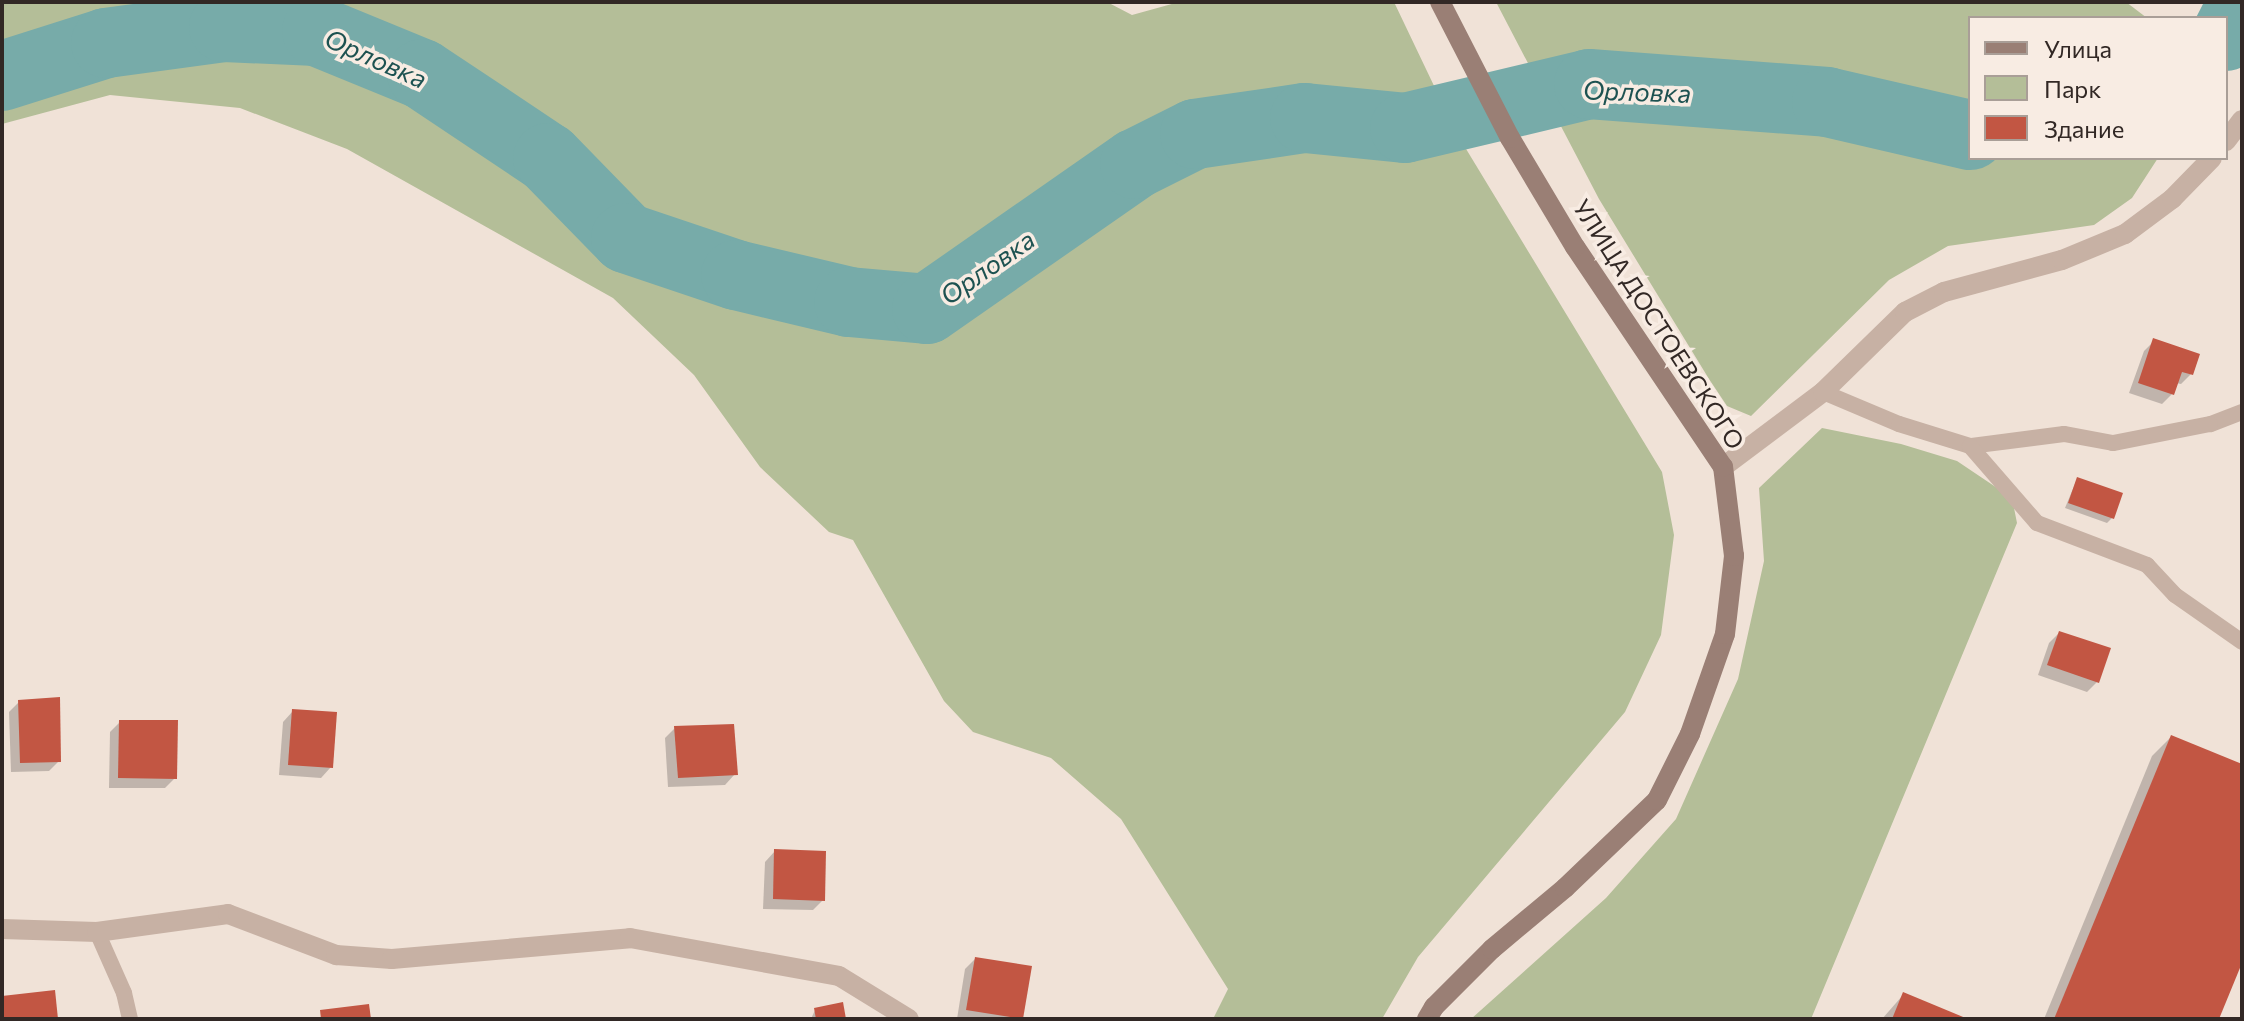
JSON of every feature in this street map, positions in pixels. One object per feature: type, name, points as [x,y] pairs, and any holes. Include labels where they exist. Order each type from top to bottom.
[{"type":"main road","name":"УЛИЦА ДОСТОЕВСКОГО","points":[[1427,1019],[1434,1007],[1492,949],[1565,888],[1657,800],[1690,734],[1725,634],[1734,556],[1723,467],[1575,247],[1510,138],[1440,2]]},
{"type":"street","points":[[2228,138],[2242,120]]},
{"type":"street","points":[[1723,467],[1823,392],[1905,312],[1944,292],[2062,260],[2125,234],[2172,199],[2210,160]]},
{"type":"street","points":[[2,929],[97,932],[228,914],[336,955],[392,959],[630,938],[839,976],[909,1019]]},
{"type":"lane","points":[[1823,392],[1899,424],[1970,446],[2064,434],[2113,443],[2210,424],[2242,412]]},
{"type":"lane","points":[[1970,446],[2037,523],[2147,565],[2175,595],[2242,642]]},
{"type":"lane","points":[[97,932],[124,993],[130,1019]]},
{"type":"green space","points":[[2,2],[1107,2],[1132,15],[1179,2],[1394,2],[1457,134],[1662,472],[1674,535],[1661,635],[1625,712],[1418,957],[1382,1019],[1213,1019],[1228,989],[1121,819],[1051,758],[973,732],[944,701],[853,540],[829,532],[760,467],[694,375],[613,298],[347,149],[240,108],[110,95],[2,124]]},
{"type":"green space","points":[[1496,2],[2126,2],[2144,16],[1968,16],[1968,160],[2157,160],[2132,198],[2094,225],[1948,246],[1889,280],[1751,416],[1727,406],[1599,199]]},
{"type":"green space","points":[[1822,428],[1901,444],[1957,461],[2012,498],[2017,523],[1811,1019],[1471,1019],[1606,898],[1676,819],[1738,679],[1764,561],[1759,488]]},
{"type":"building","points":[[2153,338],[2200,354],[2193,375],[2182,372],[2174,395],[2138,383]]},
{"type":"building","points":[[2077,477],[2123,493],[2114,519],[2068,503]]},
{"type":"building","points":[[2059,631],[2111,648],[2099,683],[2047,665]]},
{"type":"building","points":[[60,697],[61,762],[20,763],[18,700]]},
{"type":"building","points":[[292,709],[337,712],[333,768],[288,765]]},
{"type":"building","points":[[119,720],[178,720],[177,779],[118,778]]},
{"type":"building","points":[[734,724],[738,775],[678,778],[674,726]]},
{"type":"building","points":[[2171,735],[2242,764],[2242,963],[2219,1019],[2054,1019]]},
{"type":"building","points":[[774,849],[826,851],[825,901],[773,899]]},
{"type":"building","points":[[975,957],[1032,966],[1023,1019],[966,1010]]},
{"type":"building","points":[[55,990],[58,1019],[2,1019],[2,996]]},
{"type":"building","points":[[1903,992],[1968,1019],[1892,1019]]},
{"type":"building","points":[[843,1002],[846,1019],[816,1019],[814,1008]]},
{"type":"building","points":[[369,1004],[371,1019],[321,1019],[320,1010]]},
{"type":"waterway","name":"Орловка","points":[[2228,32],[2242,5]]},
{"type":"waterway","name":"Орловка","points":[[2,76],[106,43],[224,27],[317,31],[422,74],[548,158],[626,238],[736,275],[849,302],[927,309],[1135,164],[1195,134],[1305,118],[1405,128],[1589,84],[1827,102],[1968,135]]}]
